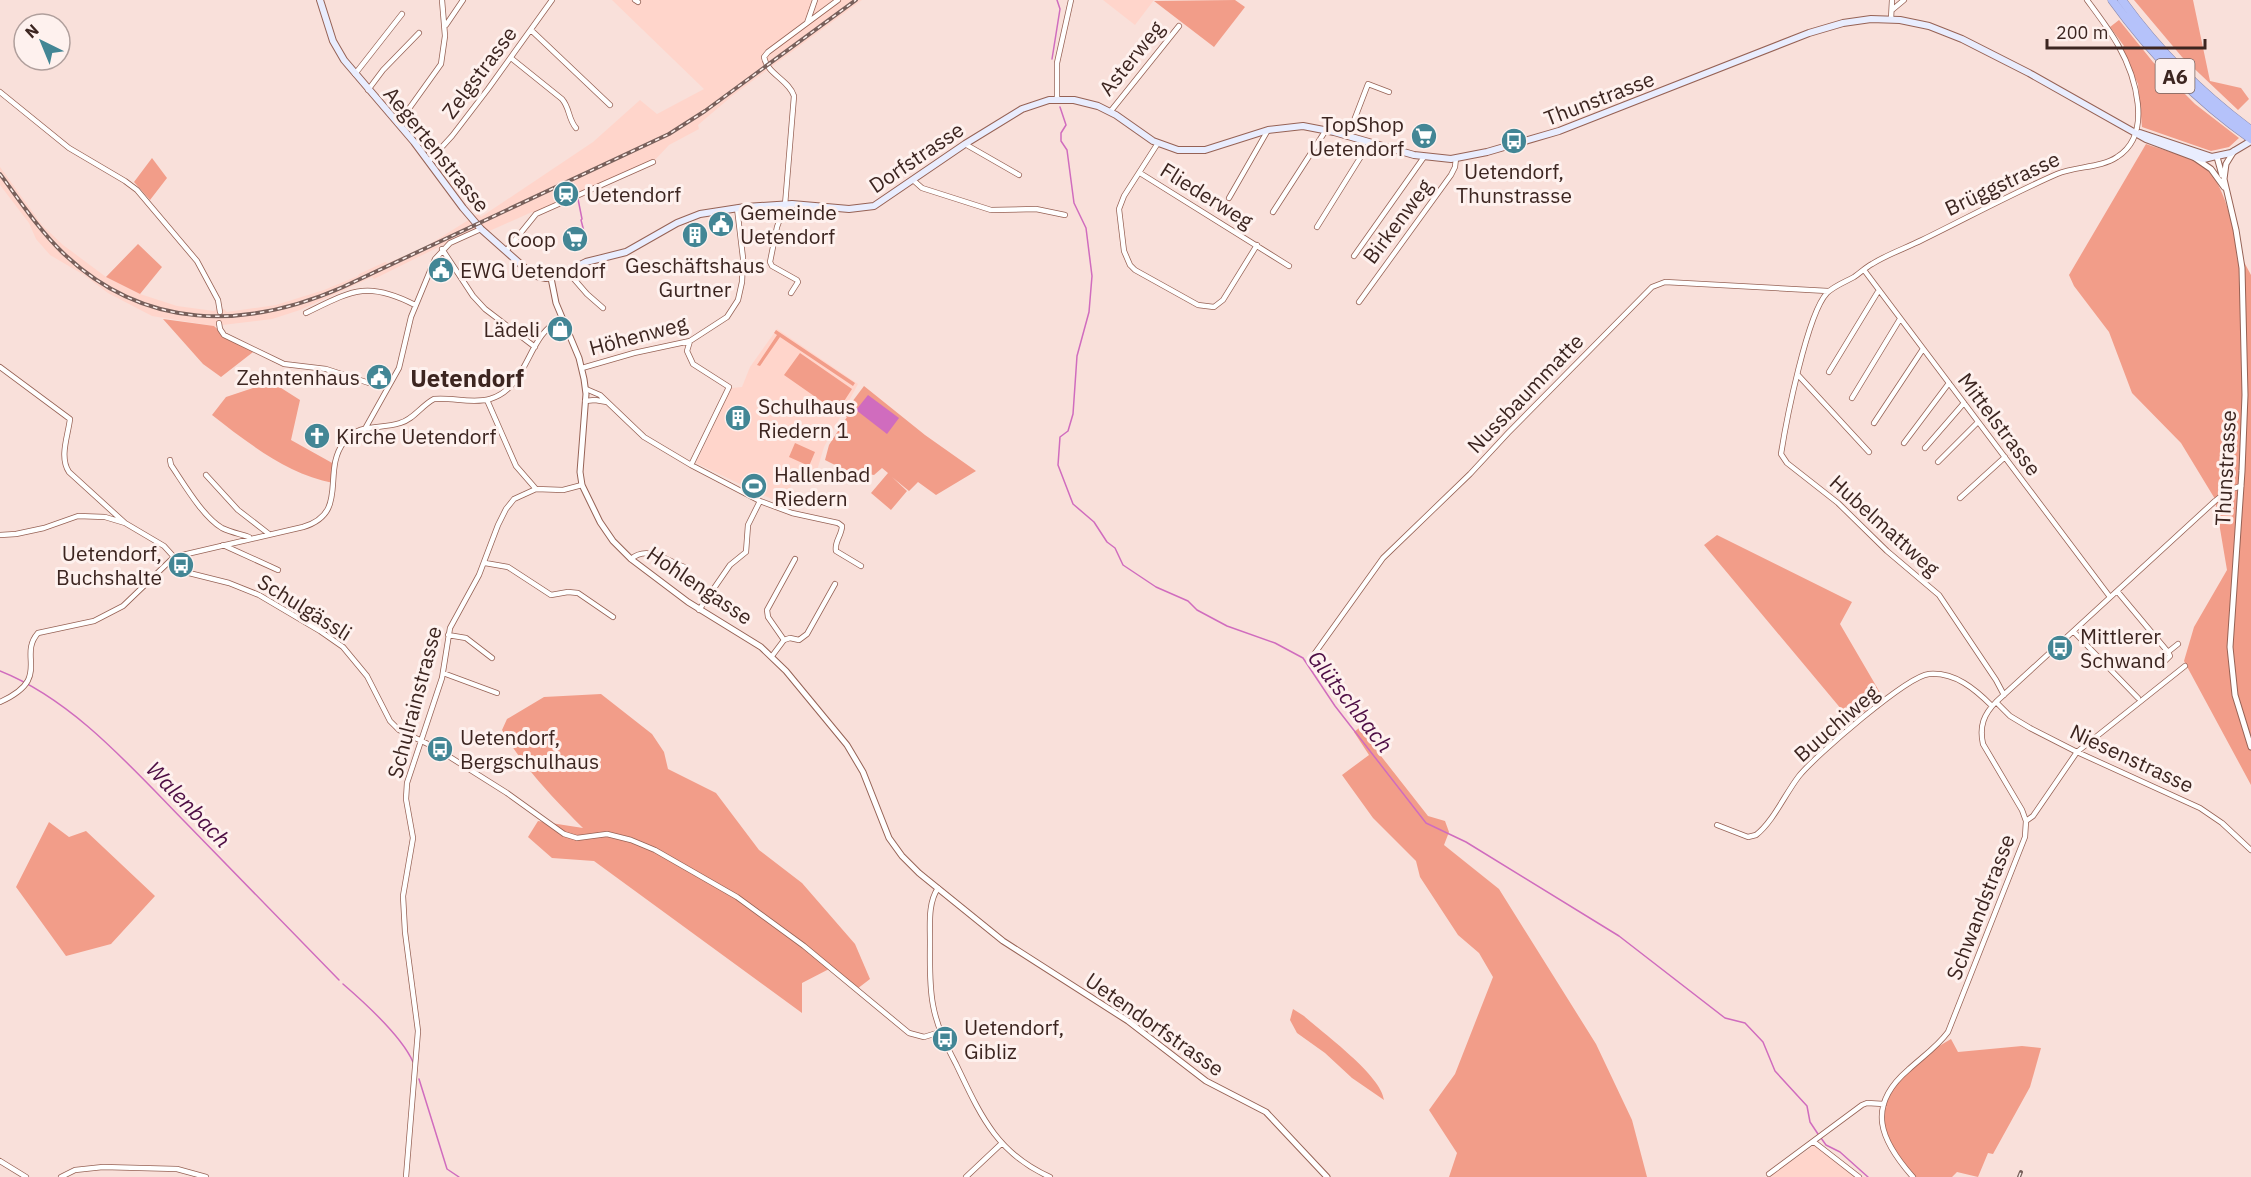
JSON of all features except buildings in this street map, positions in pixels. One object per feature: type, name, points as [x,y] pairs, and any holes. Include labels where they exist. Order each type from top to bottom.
[{"type":"highway","name":"A6","points":[[2112,0],[2145,43],[2176,77],[2251,140]]},
{"type":"highway","name":"A6","points":[[2122,0],[2182,71],[2251,130]]},
{"type":"main road","name":"Aegertenstrasse","points":[[320,0],[333,40],[355,74],[429,161],[481,229]]},
{"type":"main road","name":"Thunstrasse","points":[[1057,99],[1084,101],[1110,111],[1158,143],[1178,150],[1197,151],[1269,130],[1298,126],[1326,130],[1424,157],[1456,158],[1559,132],[1819,30],[1857,20],[1891,19],[1922,24],[1955,36],[2049,83],[2136,132]]},
{"type":"main road","name":"Dorfstrasse","points":[[551,278],[586,262],[626,252],[687,218],[704,213],[737,208],[804,204],[849,209],[870,207],[882,202],[965,144],[1022,110],[1057,99]]},
{"type":"main road","points":[[2136,132],[2214,157]]},
{"type":"main road","points":[[2136,132],[2146,139],[2204,159],[2234,151],[2251,140]]},
{"type":"main road","points":[[481,229],[534,275],[551,278]]},
{"type":"street","points":[[398,124],[441,64],[445,47],[442,0]]},
{"type":"street","points":[[445,25],[463,0]]},
{"type":"street","name":"Zelgstrasse","points":[[429,161],[459,127],[552,0]]},
{"type":"street","points":[[807,23],[815,0]]},
{"type":"street","points":[[791,294],[797,280],[772,266],[770,262],[777,227],[785,205],[794,96],[791,89],[767,65],[764,57],[838,0]]},
{"type":"street","points":[[1057,99],[1057,63],[1071,0]]},
{"type":"street","points":[[1891,19],[1892,0]]},
{"type":"street","points":[[1892,10],[1904,0]]},
{"type":"street","points":[[2087,0],[2114,38],[2131,75],[2138,106],[2136,132]]},
{"type":"street","points":[[355,74],[402,14]]},
{"type":"street","name":"Asterweg","points":[[1110,111],[1179,26]]},
{"type":"street","points":[[531,30],[610,105]]},
{"type":"street","name":"Aegertenstrasse","points":[[368,90],[383,70],[419,33]]},
{"type":"street","points":[[511,58],[562,99],[567,105],[569,119],[576,128]]},
{"type":"street","points":[[1348,136],[1368,84],[1389,92]]},
{"type":"street","points":[[0,93],[69,148],[137,190],[197,261],[218,300],[220,312]]},
{"type":"street","points":[[1229,198],[1269,130]]},
{"type":"street","points":[[1273,212],[1326,130]]},
{"type":"street","name":"Brüggstrasse","points":[[1828,291],[1875,262],[2059,173],[2116,158],[2127,149],[2136,132]]},
{"type":"street","points":[[1317,227],[1371,142]]},
{"type":"street","name":"Fliederweg","points":[[1158,143],[1121,201],[1119,214],[1126,258],[1130,265],[1142,275],[1198,305],[1214,307],[1223,300],[1257,245]]},
{"type":"street","points":[[965,144],[1019,175]]},
{"type":"street","name":"Thunstrasse","points":[[2224,189],[2226,164],[2234,151]]},
{"type":"street","points":[[1354,256],[1424,157]]},
{"type":"street","name":"Thunstrasse","points":[[2194,157],[2216,174],[2224,189],[2236,230],[2243,286],[2245,395],[2230,647],[2235,695],[2251,747]]},
{"type":"street","points":[[2214,157],[2216,174]]},
{"type":"street","name":"Thunstrasse","points":[[2214,157],[2224,179]]},
{"type":"street","name":"Birkenweg","points":[[1359,302],[1451,176],[1456,158]]},
{"type":"street","points":[[506,251],[536,214],[653,162]]},
{"type":"street","name":"Fliederweg","points":[[1140,173],[1289,266]]},
{"type":"street","points":[[913,180],[922,188],[991,210],[1036,209],[1065,215]]},
{"type":"street","name":"Höhenweg","points":[[582,368],[634,353],[690,341],[718,324],[734,309],[738,300],[743,266],[737,208]]},
{"type":"street","points":[[366,428],[399,368],[407,329],[435,259],[442,249],[455,240],[481,229]]},
{"type":"street","points":[[442,249],[473,296],[485,309],[535,347]]},
{"type":"street","name":"Mittelstrasse","points":[[1864,270],[2110,597]]},
{"type":"street","points":[[567,271],[603,308]]},
{"type":"street","name":"Hohlengasse","points":[[551,278],[556,303],[582,368],[586,389],[580,464],[582,485],[608,535],[632,559],[699,610],[751,639],[772,656],[847,745],[863,772],[893,845],[906,862],[938,888]]},
{"type":"street","name":"Nussbaummatte","points":[[1310,660],[1383,558],[1470,474],[1652,286],[1661,282],[1688,282],[1828,291]]},
{"type":"street","points":[[306,313],[358,290],[394,295],[415,305]]},
{"type":"street","points":[[1829,372],[1879,290]]},
{"type":"street","points":[[1828,291],[1814,318],[1798,375],[1869,452]]},
{"type":"street","points":[[0,702],[11,697],[23,687],[30,677],[33,668],[30,645],[38,633],[94,621],[120,607],[174,557],[314,524],[331,506],[334,464],[338,452],[353,433],[366,428],[403,422],[428,402],[437,398],[487,400],[507,391],[515,382],[545,330],[562,318]]},
{"type":"street","points":[[1852,398],[1900,319]]},
{"type":"street","points":[[219,323],[224,335],[284,364],[326,369],[388,386]]},
{"type":"street","points":[[690,341],[687,351],[693,364],[729,387],[691,465]]},
{"type":"street","points":[[1874,423],[1923,349]]},
{"type":"street","points":[[0,367],[70,419],[65,448],[65,465],[69,472],[125,523]]},
{"type":"street","name":"Hubelmattweg","points":[[1798,375],[1782,457],[1838,503],[1887,551],[1939,596],[2004,695]]},
{"type":"street","points":[[1904,443],[1949,383]]},
{"type":"street","points":[[586,389],[598,394],[644,437],[691,465],[760,501],[792,513],[838,523],[843,530],[835,547],[836,551],[861,566]]},
{"type":"street","points":[[487,400],[516,466],[536,489],[563,490],[582,485]]},
{"type":"street","points":[[585,401],[607,402]]},
{"type":"street","points":[[1925,448],[1964,403]]},
{"type":"street","points":[[1938,462],[1978,422]]},
{"type":"street","points":[[1960,498],[2005,457]]},
{"type":"street","points":[[170,460],[171,465],[215,524],[251,538]]},
{"type":"street","points":[[206,475],[238,510],[269,534]]},
{"type":"street","name":"Schwandstrasse","points":[[1884,1104],[1901,1076],[1940,1043],[1952,1023],[2025,837],[2026,821],[2019,804],[1983,744],[1982,724],[1994,704],[2116,591],[2226,492],[2241,486]]},
{"type":"street","name":"Schulrainstrasse","points":[[406,1177],[418,1031],[403,896],[412,838],[406,799],[411,770],[443,673],[448,635],[453,620],[485,563],[506,509],[514,500],[536,489]]},
{"type":"street","points":[[699,610],[728,568],[744,555],[747,549],[748,525],[760,501]]},
{"type":"street","points":[[105,517],[111,509]]},
{"type":"street","points":[[0,535],[44,528],[78,516],[105,517],[125,523]]},
{"type":"street","name":"Schulgässli","points":[[125,523],[164,546],[174,557],[174,564],[185,572],[229,583],[260,596],[332,639],[354,658],[368,676],[394,726],[507,793],[564,834],[577,838],[608,834],[655,850],[737,897],[804,946],[909,1033],[924,1036],[940,1032]]},
{"type":"street","points":[[223,544],[278,570]]},
{"type":"street","points":[[632,559],[637,555],[650,553],[687,568]]},
{"type":"street","points":[[783,640],[768,617],[767,610],[795,559]]},
{"type":"street","points":[[485,563],[508,567],[551,595],[578,593],[613,617]]},
{"type":"street","points":[[772,656],[783,640],[790,638],[799,640],[807,634],[835,584]]},
{"type":"street","points":[[2116,591],[2168,652],[2170,656],[2164,662]]},
{"type":"street","points":[[2074,632],[2138,698]]},
{"type":"street","points":[[448,635],[466,638],[492,658]]},
{"type":"street","points":[[2168,652],[2178,644]]},
{"type":"street","points":[[2026,821],[2033,816],[2077,752],[2184,666]]},
{"type":"street","points":[[443,673],[497,693]]},
{"type":"street","name":"Buuchiweg","points":[[1717,825],[1748,837],[1756,835],[1806,768],[1886,700],[1923,675],[1935,674],[1966,682],[1994,704]]},
{"type":"street","name":"Niesenstrasse","points":[[1994,704],[2024,726],[2206,811],[2251,850]]},
{"type":"street","points":[[938,888],[931,904],[930,976],[933,1005],[940,1032],[976,1108],[1001,1144],[1021,1160],[1050,1177]]},
{"type":"street","name":"Uetendorfstrasse","points":[[938,888],[986,927],[1128,1022],[1206,1081],[1266,1112],[1326,1177]]},
{"type":"street","points":[[1769,1174],[1867,1103],[1884,1104],[1882,1126],[1886,1142],[1912,1177]]},
{"type":"street","points":[[1815,1141],[1859,1177]]},
{"type":"street","points":[[966,1177],[1001,1144]]},
{"type":"street","points":[[0,1161],[26,1177]]},
{"type":"street","points":[[61,1177],[75,1170],[103,1167],[177,1169],[206,1177]]},
{"type":"shaded area","points":[[612,0],[862,0],[732,96],[698,125],[699,129],[669,145],[653,162],[536,214],[532,212],[485,233],[477,228],[374,279],[372,277],[300,310],[272,319],[214,326],[152,316],[108,293],[84,275],[50,255],[36,239],[29,223],[0,185],[0,167],[42,225],[63,245],[106,277],[140,294],[177,306],[214,311],[217,308],[227,312],[276,305],[324,290],[358,276],[385,262],[388,263],[427,246],[478,214],[481,217],[593,142],[640,100],[657,114],[704,89]]},
{"type":"shaded area","points":[[1103,0],[1154,0],[1135,25]]},
{"type":"shaded area","points":[[1235,0],[1245,7],[1214,47],[1154,1]]},
{"type":"shaded area","points":[[2134,0],[2193,0],[2210,81],[2241,88],[2249,99],[2238,110],[2182,57]]},
{"type":"shaded area","points":[[2119,20],[2153,62],[2195,104],[2239,138],[2229,147],[2211,151],[2142,127],[2138,84],[2121,49],[2124,46],[2110,27]]},
{"type":"shaded area","points":[[2146,144],[2190,159],[2203,165],[2210,172],[2228,209],[2235,237],[2237,260],[2244,262],[2251,275],[2251,785],[2184,661],[2194,627],[2227,570],[2215,499],[2181,443],[2132,393],[2109,332],[2074,286],[2069,275]]},
{"type":"shaded area","points":[[152,158],[167,178],[150,200],[134,182]]},
{"type":"shaded area","points":[[138,244],[162,267],[140,294],[106,277]]},
{"type":"shaded area","points":[[163,319],[214,326],[221,332],[257,349],[221,377],[203,364]]},
{"type":"shaded area","points":[[777,329],[858,384],[824,447],[816,474],[800,472],[780,503],[696,463],[731,388],[742,387],[750,367]]},
{"type":"shaded area","points":[[776,330],[855,383],[853,386],[780,337],[760,366],[757,365],[777,335],[774,333]]},
{"type":"shaded area","points":[[800,353],[852,389],[837,412],[784,375]]},
{"type":"shaded area","points":[[278,386],[300,400],[291,440],[334,464],[333,483],[316,479],[284,465],[212,415],[226,397],[253,388]]},
{"type":"shaded area","points":[[864,386],[925,435],[976,471],[936,495],[918,482],[909,491],[892,477],[907,491],[891,510],[871,493],[888,473],[882,468],[874,475],[845,470],[825,460],[829,445],[847,417],[843,414]]},
{"type":"shaded area","points":[[868,395],[899,418],[887,434],[856,410]]},
{"type":"shaded area","points":[[795,443],[815,452],[809,466],[789,457]]},
{"type":"shaded area","points":[[1717,535],[1852,602],[1840,624],[1882,696],[1852,722],[1704,545]]},
{"type":"shaded area","points":[[601,694],[652,734],[664,752],[668,769],[716,793],[759,850],[802,883],[855,944],[870,979],[857,989],[831,968],[802,983],[802,1013],[594,861],[552,858],[528,837],[538,821],[583,828],[529,770],[502,730],[507,719],[544,697]]},
{"type":"shaded area","points":[[1359,728],[1428,816],[1445,821],[1449,832],[1444,845],[1499,889],[1596,1044],[1632,1120],[1647,1177],[1449,1177],[1457,1153],[1429,1110],[1455,1074],[1493,977],[1479,953],[1458,935],[1420,877],[1416,861],[1373,818],[1342,775],[1369,755],[1354,732]]},
{"type":"shaded area","points":[[49,822],[69,837],[86,831],[155,896],[111,944],[66,956],[16,887]]},
{"type":"shaded area","points":[[1293,1009],[1363,1067],[1381,1090],[1384,1100],[1352,1078],[1325,1053],[1297,1033],[1290,1020]]},
{"type":"shaded area","points":[[1951,1039],[1958,1052],[2022,1046],[2041,1048],[2030,1087],[1993,1154],[1988,1153],[1978,1177],[1957,1172],[1952,1177],[1913,1177],[1886,1142],[1882,1111],[1895,1083],[1929,1052]]},
{"type":"shaded area","points":[[1815,1145],[1856,1177],[1772,1177],[1771,1175]]},
{"type":"waterway","name":"Glütschbach","points":[[1052,59],[1060,9],[1057,0]]},
{"type":"waterway","name":"Glütschbach","points":[[1060,107],[1066,125],[1061,133],[1061,141],[1067,150],[1074,203],[1086,228],[1092,276],[1089,312],[1077,356],[1073,414],[1068,431],[1060,437],[1058,465],[1073,504],[1094,522],[1107,542],[1115,548],[1123,565],[1156,587],[1188,601],[1197,610],[1227,626],[1275,643],[1303,658],[1335,706],[1426,823],[1466,842],[1619,936],[1725,1018],[1745,1023],[1763,1042],[1775,1071],[1807,1106],[1810,1122],[1818,1134]]},
{"type":"waterway","points":[[578,199],[587,243]]},
{"type":"waterway","name":"Walenbach","points":[[0,671],[52,699],[100,737],[339,980]]},
{"type":"waterway","points":[[343,984],[392,1031],[413,1062]]},
{"type":"waterway","name":"Walenbach","points":[[419,1079],[447,1169],[459,1177]]},
{"type":"waterway","name":"Glütschbach","points":[[1821,1138],[1826,1145],[1840,1152],[1868,1177]]},
{"type":"railway","points":[[0,174],[38,225],[63,253],[95,279],[128,297],[162,309],[197,315],[233,316],[269,311],[306,301],[343,287],[669,134],[705,111],[856,0]]},
{"type":"railway","points":[[2019,1177],[2021,1172]]},
{"type":"place","name":"TopShop Uetendorf","points":[[1424,136]]},
{"type":"place","name":"Uetendorf, Thunstrasse","points":[[1514,141]]},
{"type":"place","name":"Uetendorf","points":[[566,194]]},
{"type":"place","name":"Gemeinde Uetendorf","points":[[721,224]]},
{"type":"place","name":"Geschäftshaus Gurtner","points":[[695,235]]},
{"type":"place","name":"Coop","points":[[575,239]]},
{"type":"place","name":"EWG Uetendorf","points":[[441,270]]},
{"type":"place","name":"Lädeli","points":[[560,329]]},
{"type":"place","name":"Zehntenhaus","points":[[379,377]]},
{"type":"place","name":"Schulhaus Riedern 1","points":[[738,418]]},
{"type":"place","name":"Kirche Uetendorf","points":[[317,436]]},
{"type":"place","name":"Hallenbad Riedern","points":[[754,486]]},
{"type":"place","name":"Uetendorf, Buchshalte","points":[[181,565]]},
{"type":"place","name":"Mittlerer Schwand","points":[[2060,648]]},
{"type":"place","name":"Uetendorf, Bergschulhaus","points":[[440,749]]},
{"type":"place","name":"Uetendorf, Gibliz","points":[[945,1039]]},
{"type":"district","name":"Uetendorf","points":[[467,378]]}]
